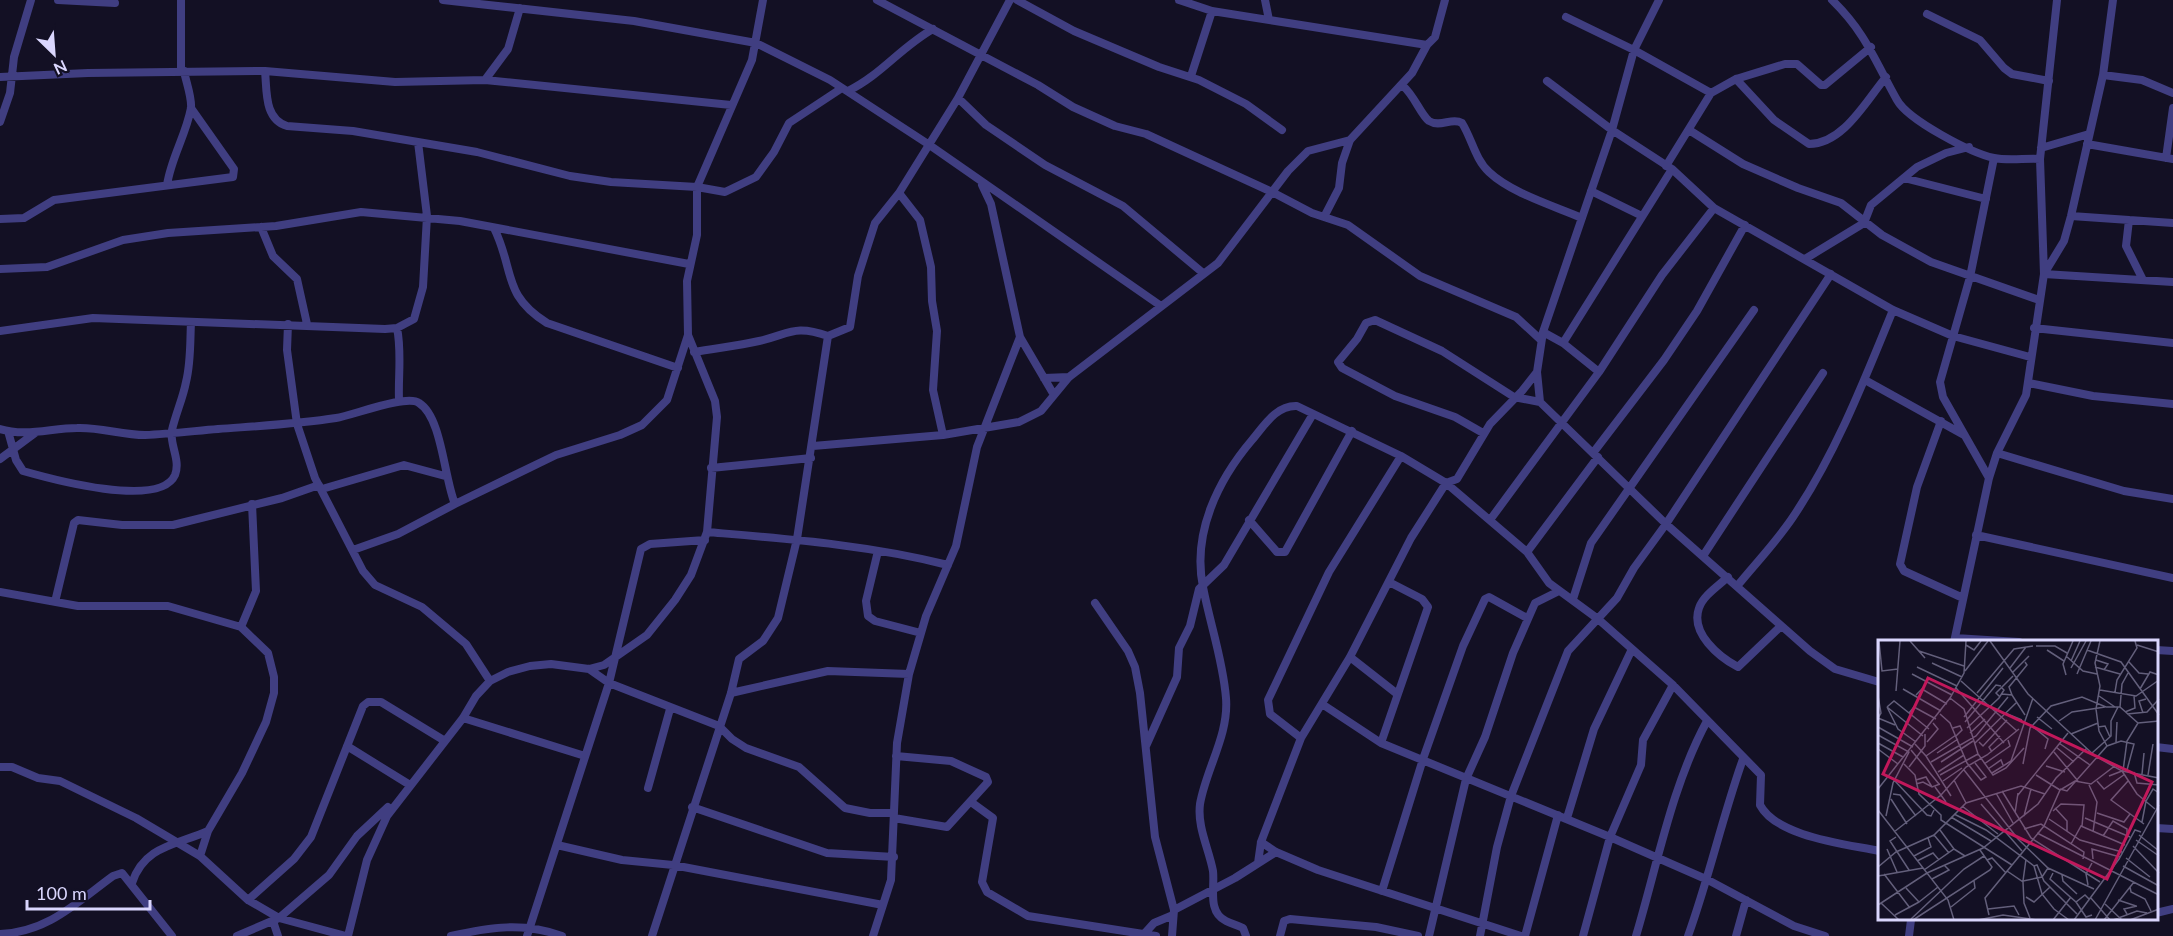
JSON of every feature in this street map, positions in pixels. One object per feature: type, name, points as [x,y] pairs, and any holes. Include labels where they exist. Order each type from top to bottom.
[{"type":"street","points":[[0,122],[10,93],[14,57],[31,0]]},
{"type":"street","points":[[58,0],[115,3]]},
{"type":"street","points":[[0,219],[24,218],[54,200],[167,185],[228,180],[235,174],[191,108],[183,71],[180,0]]},
{"type":"street","points":[[443,0],[634,21],[756,43],[845,90],[928,144],[1161,306]]},
{"type":"street","points":[[353,549],[398,534],[556,455],[620,435],[642,425],[667,400],[688,335],[689,264],[697,235],[697,187],[731,105],[744,82],[756,43],[763,0]]},
{"type":"street","points":[[878,0],[1038,85],[1073,107],[1115,126],[1146,134],[1324,217],[1348,225],[1420,276],[1516,317],[1542,336],[1563,343],[1599,372]]},
{"type":"street","points":[[694,352],[760,341],[791,330],[814,331],[828,336],[850,327],[858,276],[875,223],[899,193],[958,98],[1010,0]]},
{"type":"street","points":[[1017,0],[1074,31],[1159,67],[1191,76],[1246,104],[1282,130]]},
{"type":"street","points":[[1179,0],[1212,11],[1427,45]]},
{"type":"street","points":[[1265,0],[1269,20]]},
{"type":"street","points":[[1324,217],[1339,188],[1342,163],[1350,140],[1403,86],[1427,45],[1435,37],[1445,0]]},
{"type":"street","points":[[1659,0],[1634,50],[1612,130],[1542,336],[1537,372],[1540,402],[1560,424],[1631,488],[1666,524],[1738,585],[1781,626],[1835,669],[1878,682]]},
{"type":"street","points":[[1832,0],[1846,14],[1871,47],[1897,101],[1909,117],[1994,158],[2040,159]]},
{"type":"street","points":[[1955,640],[1989,478],[1997,453],[2023,405],[2029,383],[2030,357],[2044,274],[2040,159],[2057,0]]},
{"type":"street","points":[[2044,274],[2064,241],[2071,216],[2103,75],[2114,0]]},
{"type":"street","points":[[485,80],[508,49],[520,8]]},
{"type":"street","points":[[1191,76],[1212,11]]},
{"type":"street","points":[[1927,14],[1980,40],[2012,74],[2049,81]]},
{"type":"street","points":[[1566,17],[1634,50],[1711,93]]},
{"type":"street","points":[[265,71],[270,113],[279,124],[353,131],[477,152],[570,176],[611,182],[697,187],[725,192],[754,178],[774,152],[789,123],[845,90],[878,74],[906,47],[933,29]]},
{"type":"street","points":[[1563,343],[1642,216],[1711,93],[1736,78],[1785,64],[1797,64],[1821,85],[1826,85],[1871,47]]},
{"type":"street","points":[[0,77],[183,71],[265,71],[395,82],[485,80],[731,105]]},
{"type":"street","points":[[2103,75],[2142,80],[2173,93]]},
{"type":"street","points":[[1736,78],[1774,120],[1809,144],[1825,141],[1838,134],[1886,77]]},
{"type":"street","points":[[1547,81],[1612,130],[1669,167],[1714,208],[1893,310],[1953,336],[2030,357]]},
{"type":"street","points":[[1403,86],[1415,97],[1429,121],[1441,124],[1458,121],[1462,123],[1473,147],[1490,172],[1532,197],[1582,218]]},
{"type":"street","points":[[958,98],[986,125],[1035,159],[1123,206],[1203,273]]},
{"type":"street","points":[[167,185],[169,167],[177,152],[191,108]]},
{"type":"street","points":[[2087,144],[2169,159],[2173,108]]},
{"type":"street","points":[[1689,130],[1743,164],[1798,189],[1841,202],[1864,222],[1919,256],[1970,278],[2039,300]]},
{"type":"street","points":[[2041,148],[2089,134]]},
{"type":"street","points":[[813,446],[943,435],[1031,418],[1069,377],[1226,254],[1288,171],[1308,151],[1350,140]]},
{"type":"street","points":[[0,331],[93,318],[397,328],[414,319],[420,304],[427,216],[418,142]]},
{"type":"street","points":[[1805,259],[1864,222],[1871,205],[1904,178],[1935,157],[1969,147]]},
{"type":"street","points":[[1989,478],[1940,388],[1940,377],[1970,278],[1994,158]]},
{"type":"street","points":[[1904,178],[1986,199]]},
{"type":"street","points":[[978,180],[991,204],[1020,336],[1054,395]]},
{"type":"street","points":[[1591,190],[1642,216]]},
{"type":"street","points":[[899,193],[920,220],[931,267],[932,301],[937,331],[933,390],[943,435]]},
{"type":"street","points":[[1490,520],[1599,372],[1662,274],[1714,208]]},
{"type":"street","points":[[0,268],[47,267],[123,240],[168,233],[261,227],[361,212],[427,216],[689,264]]},
{"type":"street","points":[[2071,216],[2173,224]]},
{"type":"street","points":[[2129,220],[2126,246],[2143,280]]},
{"type":"street","points":[[1527,552],[1664,360],[1696,311],[1745,225]]},
{"type":"street","points":[[261,227],[273,256],[297,279],[307,324]]},
{"type":"street","points":[[494,228],[504,249],[512,288],[523,306],[547,323],[678,368]]},
{"type":"street","points":[[1480,936],[1495,857],[1511,796],[1568,651],[1617,598],[1634,568],[1666,524],[1831,274]]},
{"type":"street","points":[[2044,274],[2173,282]]},
{"type":"street","points":[[1573,599],[1591,543],[1754,310]]},
{"type":"street","points":[[1738,585],[1797,511],[1828,458],[1865,380],[1893,310]]},
{"type":"street","points":[[1483,433],[1455,417],[1395,396],[1342,368],[1338,362],[1357,339],[1366,323],[1374,320],[1442,351],[1514,398],[1540,402]]},
{"type":"street","points":[[4,430],[15,449],[16,460],[23,471],[78,487],[153,490],[168,483],[174,476],[177,466],[171,433],[187,379],[191,322]]},
{"type":"street","points":[[288,324],[287,350],[297,424],[321,487],[369,581],[422,607],[445,626],[466,644],[490,681]]},
{"type":"street","points":[[397,328],[401,347],[397,368],[399,400]]},
{"type":"street","points":[[2034,328],[2173,343]]},
{"type":"street","points":[[589,669],[615,659],[657,624],[691,575],[706,536],[717,417],[715,401],[688,335]]},
{"type":"street","points":[[652,936],[673,865],[731,693],[739,659],[764,641],[778,618],[797,539],[828,336]]},
{"type":"street","points":[[873,936],[891,880],[894,857],[898,728],[909,674],[921,633],[960,529],[971,467],[984,426],[1020,336]]},
{"type":"street","points":[[1258,863],[1261,842],[1301,738],[1350,657],[1411,538],[1446,483],[1458,479],[1483,433],[1537,372]]},
{"type":"street","points":[[1703,556],[1823,373]]},
{"type":"street","points":[[1044,378],[1069,377]]},
{"type":"street","points":[[1865,380],[1965,435]]},
{"type":"street","points":[[2029,383],[2076,394],[2173,404]]},
{"type":"street","points":[[4,430],[35,433],[76,428],[141,435],[297,424],[358,415],[399,400],[414,400],[422,404],[431,417],[443,451],[445,476],[455,504]]},
{"type":"street","points":[[1254,936],[1225,921],[1217,912],[1212,890],[1214,875],[1201,828],[1200,807],[1224,725],[1226,700],[1202,584],[1201,547],[1212,506],[1234,461],[1281,409],[1297,406],[1401,456],[1446,483],[1527,552],[1540,572],[1559,591],[1598,619],[1673,685],[1761,775],[1762,786],[1759,800],[1762,809],[1778,822],[1810,836],[1878,851]]},
{"type":"street","points":[[1146,746],[1178,677],[1179,648],[1190,626],[1202,584],[1224,565],[1313,414]]},
{"type":"street","points":[[1941,421],[1917,488],[1900,564],[1904,571],[1963,598]]},
{"type":"street","points":[[1249,520],[1277,552],[1285,552],[1352,431]]},
{"type":"street","points":[[0,459],[35,433]]},
{"type":"street","points":[[1997,453],[2124,491],[2173,500]]},
{"type":"street","points":[[1301,738],[1270,714],[1268,700],[1329,572],[1401,456]]},
{"type":"street","points":[[711,468],[811,458]]},
{"type":"street","points":[[55,602],[74,523],[78,520],[157,527],[218,515],[404,465],[445,476]]},
{"type":"street","points":[[241,627],[255,591],[252,504]]},
{"type":"street","points":[[1976,535],[2173,578]]},
{"type":"street","points":[[528,932],[609,683],[640,549],[650,544],[706,536],[797,539],[902,553],[948,565]]},
{"type":"street","points":[[878,551],[866,601],[868,616],[875,621],[921,633]]},
{"type":"street","points":[[1728,577],[1710,593],[1698,609],[1698,624],[1708,644],[1738,667],[1781,626]]},
{"type":"street","points":[[1381,743],[1396,693],[1428,607],[1422,599],[1389,582]]},
{"type":"street","points":[[1429,936],[1466,778],[1485,737],[1527,618],[1535,603],[1559,591]]},
{"type":"street","points":[[0,592],[78,606],[168,606],[241,627],[268,653],[274,677],[274,693],[266,722],[208,831],[200,856]]},
{"type":"street","points":[[1382,891],[1423,759],[1463,646],[1485,599],[1489,597],[1527,618]]},
{"type":"street","points":[[1095,603],[1128,651],[1135,667],[1155,837],[1174,912],[1172,936]]},
{"type":"street","points":[[1526,936],[1562,817],[1589,740],[1611,689],[1632,649]]},
{"type":"street","points":[[2158,650],[2173,651]]},
{"type":"street","points":[[1350,657],[1396,693]]},
{"type":"street","points":[[237,936],[247,934],[276,920],[329,875],[357,836],[410,785],[463,718],[476,696],[490,681],[508,672],[550,664],[589,669],[609,683],[670,709],[719,726],[732,740],[746,748],[799,767],[845,808],[894,815],[945,828],[956,820],[988,782],[986,777],[951,761],[896,756]]},
{"type":"street","points":[[731,693],[828,671],[909,674]]},
{"type":"street","points":[[1583,936],[1610,837],[1641,765],[1642,740],[1673,685]]},
{"type":"street","points":[[248,900],[304,848],[363,706],[375,701],[381,702],[445,741]]},
{"type":"street","points":[[1322,704],[1381,743],[1610,837],[1708,880],[1794,926],[1825,936]]},
{"type":"street","points":[[648,788],[670,709]]},
{"type":"street","points":[[463,718],[585,756]]},
{"type":"street","points":[[1636,936],[1689,760],[1707,721]]},
{"type":"street","points":[[713,744],[732,740]]},
{"type":"street","points":[[347,746],[410,785]]},
{"type":"street","points":[[2158,747],[2173,749]]},
{"type":"street","points":[[1688,936],[1708,880],[1716,838],[1743,759]]},
{"type":"street","points":[[0,767],[18,769],[38,778],[60,781],[75,787],[180,843],[200,856],[248,900],[276,920],[347,936],[373,841],[397,800]]},
{"type":"street","points":[[971,802],[993,819],[982,882],[987,892],[1028,916],[1156,936]]},
{"type":"street","points":[[692,807],[827,853],[894,857]]},
{"type":"street","points":[[2158,828],[2173,829]]},
{"type":"street","points":[[132,883],[142,861],[154,852],[208,831]]},
{"type":"street","points":[[1261,842],[1276,852],[1317,870],[1434,910],[1521,936]]},
{"type":"street","points":[[557,846],[622,860],[673,865],[884,905]]},
{"type":"street","points":[[1145,933],[1154,923],[1276,852]]},
{"type":"street","points":[[0,934],[25,932],[48,923],[117,873],[122,873],[172,936]]},
{"type":"street","points":[[1736,936],[1746,900]]},
{"type":"street","points":[[2158,913],[2173,909]]},
{"type":"street","points":[[1280,936],[1284,921],[1290,919],[1376,927],[1418,936]]},
{"type":"street","points":[[276,920],[278,936]]},
{"type":"street","points":[[1909,936],[1911,921]]},
{"type":"street","points":[[451,936],[497,926],[562,936]]}]
